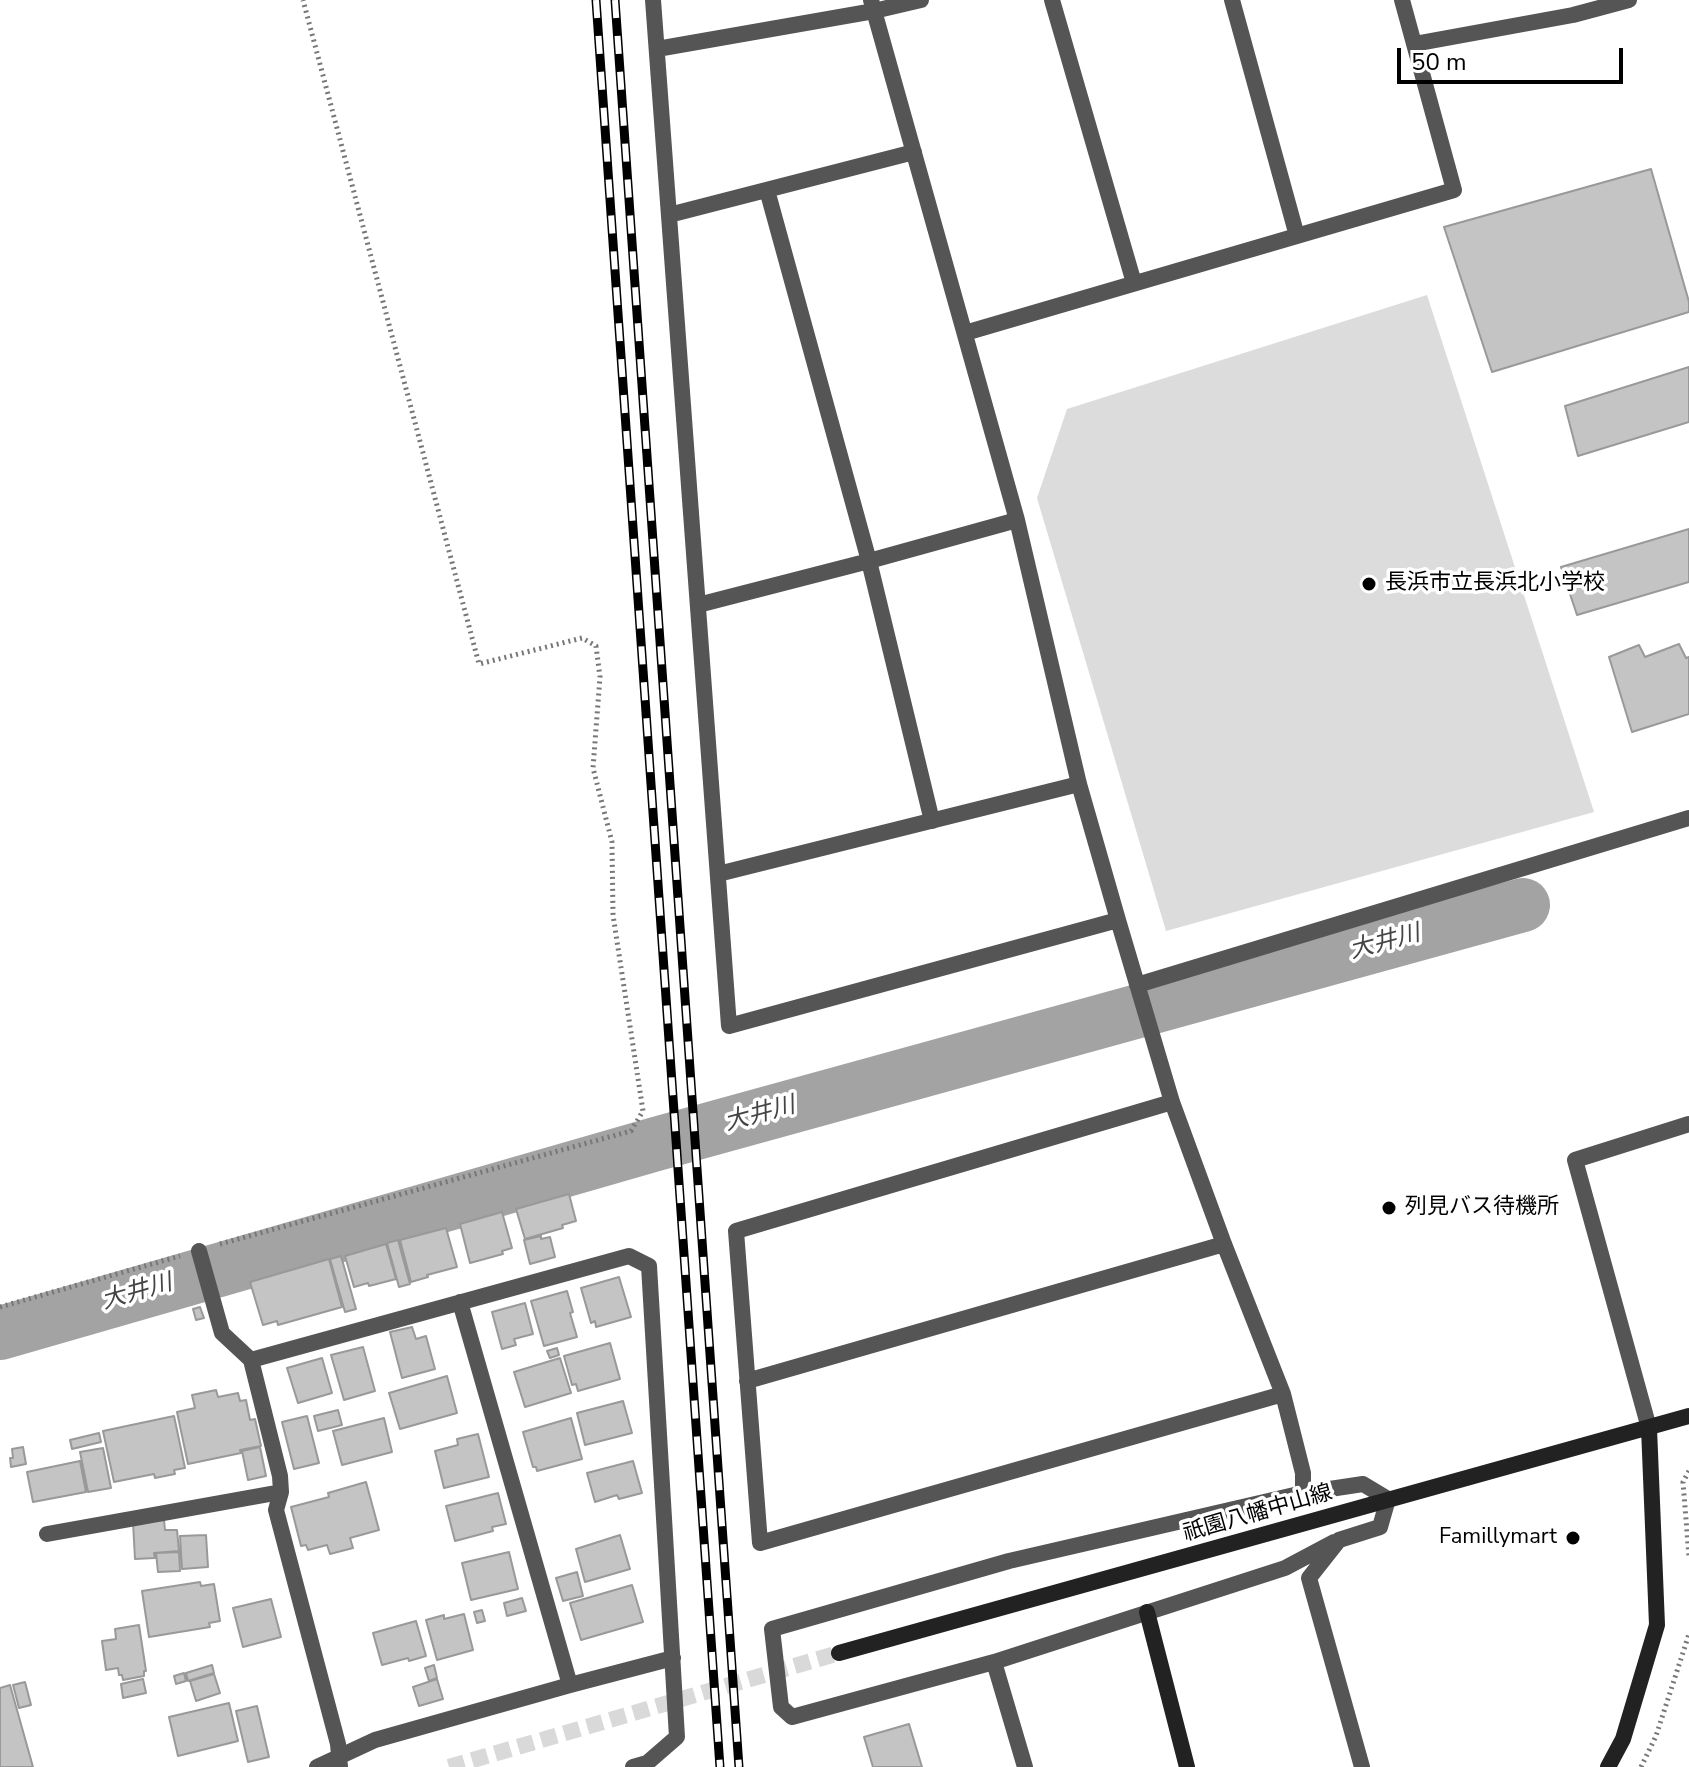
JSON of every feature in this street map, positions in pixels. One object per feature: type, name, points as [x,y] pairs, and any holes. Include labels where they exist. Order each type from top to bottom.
[{"type":"main road","name":"祇園八幡中山線","points":[[839,1653],[1689,1416]]},
{"type":"main road","points":[[1608,1767],[1623,1739],[1657,1625],[1649,1428]]},
{"type":"main road","points":[[1147,1612],[1187,1767]]},
{"type":"street","points":[[653,0],[729,1026],[1118,920]]},
{"type":"street","points":[[657,49],[872,6],[921,0]]},
{"type":"street","points":[[1052,0],[1134,283]]},
{"type":"street","points":[[1232,0],[1297,236]]},
{"type":"street","points":[[965,333],[1454,190],[1402,0]]},
{"type":"street","points":[[1414,44],[1571,8],[1629,0]]},
{"type":"street","points":[[872,6],[1017,520],[1079,784],[1138,990],[1172,1102],[1283,1394],[1303,1473],[1303,1493]]},
{"type":"street","points":[[669,215],[914,152]]},
{"type":"street","points":[[767,190],[869,561],[932,821]]},
{"type":"street","points":[[698,605],[1017,520]]},
{"type":"street","points":[[718,874],[1079,784]]},
{"type":"street","points":[[1138,990],[1689,818]]},
{"type":"street","points":[[1172,1102],[736,1231],[760,1543],[1283,1394]]},
{"type":"street","points":[[1649,1428],[1575,1160],[1689,1124]]},
{"type":"street","points":[[747,1381],[1224,1244]]},
{"type":"street","points":[[200,1255],[222,1333],[251,1360],[280,1476],[281,1492],[276,1510],[338,1744],[340,1762]]},
{"type":"street","points":[[251,1360],[629,1256],[649,1266],[677,1737],[647,1763],[633,1767]]},
{"type":"street","points":[[460,1302],[570,1685]]},
{"type":"street","points":[[1363,1484],[1388,1499],[1380,1527],[1339,1540],[1285,1568],[994,1662],[792,1717],[781,1707],[772,1629],[1009,1561],[1303,1493],[1363,1484]]},
{"type":"street","points":[[47,1534],[281,1492]]},
{"type":"street","points":[[1339,1540],[1309,1578],[1362,1767]]},
{"type":"street","points":[[317,1767],[340,1762],[352,1749],[375,1740],[673,1658]]},
{"type":"street","points":[[994,1662],[1025,1767]]},
{"type":"path","points":[[0,1307],[200,1255],[631,1131],[643,1111],[613,915],[612,842],[593,768],[600,677],[596,646],[582,638],[479,664],[303,0]]},
{"type":"path","points":[[1689,1471],[1683,1482],[1689,1557]]},
{"type":"path","points":[[1641,1767],[1656,1736],[1689,1634]]},
{"type":"shaded area","points":[[1427,295],[1594,812],[1166,931],[1037,498],[1067,409]]},
{"type":"building","points":[[1651,169],[1689,302],[1689,312],[1492,372],[1444,227]]},
{"type":"building","points":[[1689,367],[1689,422],[1578,456],[1565,406]]},
{"type":"building","points":[[1689,529],[1689,582],[1577,615],[1561,567]]},
{"type":"building","points":[[1679,644],[1686,658],[1689,657],[1689,714],[1632,732],[1609,657],[1639,645],[1645,657]]},
{"type":"building","points":[[569,1194],[576,1221],[525,1239],[516,1209]]},
{"type":"building","points":[[502,1212],[512,1248],[502,1251],[503,1254],[470,1263],[460,1224]]},
{"type":"building","points":[[446,1228],[457,1267],[411,1282],[400,1240]]},
{"type":"building","points":[[541,1236],[541,1239],[550,1237],[555,1257],[530,1264],[524,1240]]},
{"type":"building","points":[[398,1240],[410,1284],[399,1287],[387,1243]]},
{"type":"building","points":[[386,1244],[396,1279],[354,1287],[345,1256]]},
{"type":"building","points":[[341,1256],[356,1309],[345,1312],[330,1259]]},
{"type":"building","points":[[329,1259],[342,1307],[278,1325],[277,1321],[263,1325],[250,1282]]},
{"type":"building","points":[[619,1277],[631,1317],[596,1327],[595,1321],[591,1323],[581,1288]]},
{"type":"building","points":[[567,1291],[577,1337],[544,1346],[531,1301]]},
{"type":"building","points":[[525,1303],[533,1334],[514,1339],[516,1345],[502,1349],[492,1312]]},
{"type":"building","points":[[200,1307],[204,1318],[196,1320],[193,1309]]},
{"type":"building","points":[[412,1327],[416,1339],[426,1336],[435,1369],[402,1378],[390,1332]]},
{"type":"building","points":[[610,1343],[620,1379],[578,1391],[576,1384],[572,1385],[564,1356]]},
{"type":"building","points":[[363,1347],[375,1391],[344,1400],[331,1355]]},
{"type":"building","points":[[557,1348],[559,1355],[550,1358],[547,1351]]},
{"type":"building","points":[[322,1358],[332,1393],[298,1403],[287,1368]]},
{"type":"building","points":[[560,1358],[571,1393],[525,1407],[514,1372]]},
{"type":"building","points":[[447,1376],[457,1413],[400,1429],[389,1393]]},
{"type":"building","points":[[216,1390],[218,1397],[238,1393],[240,1401],[246,1400],[250,1420],[255,1419],[261,1446],[188,1464],[177,1412],[195,1408],[192,1395]]},
{"type":"building","points":[[623,1401],[632,1433],[585,1445],[577,1413]]},
{"type":"building","points":[[338,1410],[342,1425],[318,1431],[314,1416]]},
{"type":"building","points":[[174,1416],[185,1468],[174,1470],[175,1474],[155,1478],[154,1474],[114,1482],[103,1431]]},
{"type":"building","points":[[307,1416],[319,1463],[294,1469],[282,1422]]},
{"type":"building","points":[[384,1418],[392,1452],[342,1465],[333,1431]]},
{"type":"building","points":[[571,1418],[582,1459],[537,1471],[533,1467],[523,1432]]},
{"type":"building","points":[[99,1433],[101,1442],[72,1449],[70,1440]]},
{"type":"building","points":[[478,1434],[489,1477],[444,1488],[435,1451],[458,1445],[457,1439]]},
{"type":"building","points":[[23,1447],[26,1464],[11,1467],[12,1449]]},
{"type":"building","points":[[260,1447],[266,1476],[248,1480],[242,1451]]},
{"type":"building","points":[[103,1448],[111,1488],[88,1492],[80,1452]]},
{"type":"building","points":[[80,1461],[86,1492],[33,1502],[27,1472]]},
{"type":"building","points":[[633,1461],[642,1493],[619,1499],[617,1495],[595,1502],[587,1473]]},
{"type":"building","points":[[366,1482],[379,1530],[350,1538],[353,1548],[330,1554],[327,1545],[308,1550],[306,1545],[301,1546],[291,1507],[329,1497],[328,1493]]},
{"type":"building","points":[[498,1493],[506,1524],[492,1527],[493,1531],[455,1541],[446,1506]]},
{"type":"building","points":[[164,1520],[165,1530],[177,1530],[179,1551],[154,1553],[155,1558],[135,1559],[133,1522]]},
{"type":"building","points":[[206,1535],[208,1567],[182,1569],[180,1536]]},
{"type":"building","points":[[620,1535],[630,1569],[585,1582],[576,1549]]},
{"type":"building","points":[[179,1552],[180,1571],[158,1572],[156,1553]]},
{"type":"building","points":[[509,1552],[518,1589],[471,1600],[462,1563]]},
{"type":"building","points":[[577,1572],[583,1596],[563,1601],[556,1578]]},
{"type":"building","points":[[200,1582],[201,1586],[214,1584],[220,1621],[209,1623],[210,1627],[149,1637],[142,1591]]},
{"type":"building","points":[[632,1585],[643,1622],[581,1640],[570,1603]]},
{"type":"building","points":[[522,1598],[526,1611],[507,1616],[504,1603]]},
{"type":"building","points":[[271,1599],[281,1637],[243,1647],[233,1608]]},
{"type":"building","points":[[482,1610],[485,1621],[477,1623],[474,1612]]},
{"type":"building","points":[[464,1614],[473,1650],[437,1660],[426,1620]]},
{"type":"building","points":[[416,1621],[426,1656],[382,1665],[373,1633]]},
{"type":"building","points":[[139,1625],[146,1671],[144,1676],[123,1680],[118,1668],[106,1670],[102,1641],[116,1639],[115,1629]]},
{"type":"building","points":[[212,1665],[214,1673],[188,1681],[186,1673]]},
{"type":"building","points":[[434,1665],[437,1678],[429,1681],[425,1668]]},
{"type":"building","points":[[184,1673],[186,1681],[176,1684],[174,1676]]},
{"type":"building","points":[[214,1674],[220,1693],[196,1701],[190,1681]]},
{"type":"building","points":[[143,1679],[146,1693],[123,1698],[121,1684]]},
{"type":"building","points":[[437,1679],[443,1699],[419,1706],[413,1687]]},
{"type":"building","points":[[25,1682],[31,1705],[19,1708],[13,1685]]},
{"type":"building","points":[[10,1685],[33,1767],[0,1767],[0,1688]]},
{"type":"building","points":[[229,1703],[238,1741],[178,1756],[169,1717]]},
{"type":"building","points":[[257,1706],[269,1757],[248,1762],[236,1711]]},
{"type":"building","points":[[909,1724],[922,1767],[873,1767],[864,1737]]},
{"type":"waterway","name":"大井川","points":[[0,1333],[656,1144],[1523,905]]},
{"type":"tunnel","points":[[449,1767],[839,1653]]},
{"type":"railway","points":[[596,0],[720,1767]]},
{"type":"railway","points":[[615,0],[739,1767]]},
{"type":"place","name":"長浜市立長浜北小学校","points":[[1369,584]]},
{"type":"place","name":"列見バス待機所","points":[[1389,1208]]},
{"type":"place","name":"Famillymart","points":[[1573,1538]]}]
